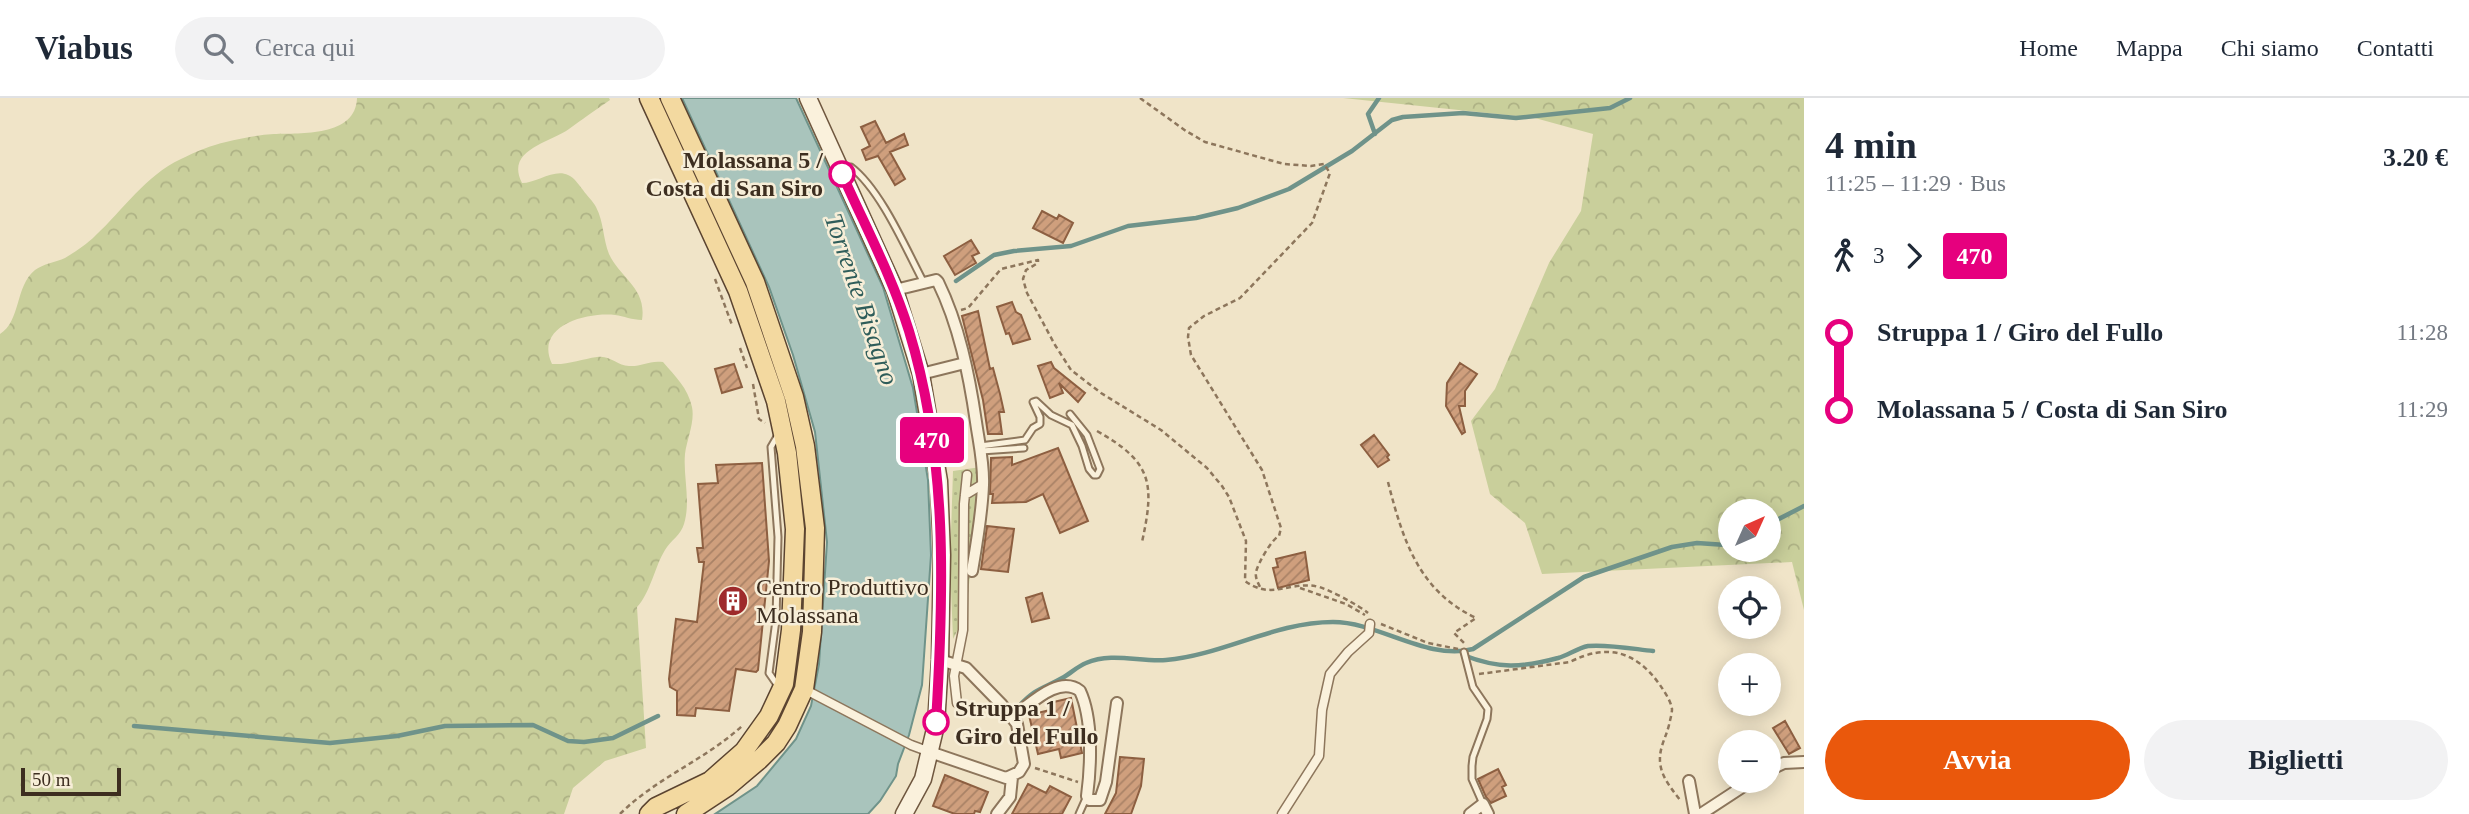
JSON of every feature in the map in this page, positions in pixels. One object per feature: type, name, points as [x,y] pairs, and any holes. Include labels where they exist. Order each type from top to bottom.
[{"type":"main road","points":[[649,98],[738,291],[776,401],[787,453],[795,529],[791,630],[785,684],[761,730],[744,751],[710,781],[656,807],[649,814]]},
{"type":"main road","points":[[670,98],[755,282],[794,397],[805,446],[815,528],[812,632],[806,691],[776,743],[727,787],[686,814]]},
{"type":"main road","points":[[808,98],[895,290],[921,374],[939,481],[941,597],[948,662],[923,779],[904,814]]},
{"type":"street","points":[[895,290],[924,282],[938,282],[951,312],[965,363],[980,448],[983,484],[972,571],[963,578]]},
{"type":"street","points":[[921,374],[965,363]]},
{"type":"street","points":[[957,703],[954,676],[948,662],[963,630],[967,475]]},
{"type":"street","points":[[965,495],[983,484]]},
{"type":"street","points":[[941,597],[962,590]]},
{"type":"street","points":[[1282,814],[1319,756],[1322,709],[1330,674],[1373,624]]},
{"type":"street","points":[[806,691],[911,745],[1000,777],[1012,777],[1024,764],[1017,724],[966,668],[948,662]]},
{"type":"street","points":[[1012,717],[1041,693],[1069,686],[1079,689],[1084,701],[1088,731],[1089,800],[1095,802],[1102,797],[1107,782],[1117,703]]},
{"type":"street","points":[[1781,764],[1804,762]]},
{"type":"street","points":[[997,814],[1010,797],[1012,777]]},
{"type":"street","points":[[1689,782],[1695,814]]},
{"type":"street","points":[[1701,814],[1733,793]]},
{"type":"street","points":[[1470,814],[1485,809]]},
{"type":"lane","points":[[840,170],[851,167],[866,182],[888,215],[924,282]]},
{"type":"lane","points":[[980,448],[1025,440],[1033,428],[1040,424],[1040,417],[1032,402],[1036,401],[1051,415],[1072,425],[1089,468],[1097,475],[1099,464],[1087,435],[1070,414]]},
{"type":"lane","points":[[780,432],[771,447],[778,537],[776,620],[769,673],[781,691]]},
{"type":"lane","points":[[980,448],[1024,448]]},
{"type":"lane","points":[[1465,654],[1469,676],[1488,709],[1472,766],[1472,779],[1485,809]]},
{"type":"lane","points":[[1079,814],[1088,790]]},
{"type":"path","points":[[1140,98],[1205,142],[1284,164],[1324,164],[1329,173],[1312,223],[1240,298],[1195,321],[1189,328],[1191,355],[1262,470],[1280,528],[1279,536],[1272,540],[1257,568],[1256,578],[1261,589]]},
{"type":"path","points":[[951,312],[968,308],[1001,269],[1038,260],[1040,262],[1029,267],[1023,274],[1024,284],[1045,328],[1071,370],[1155,426],[1213,474],[1229,496],[1247,541],[1245,581],[1261,589],[1318,586],[1359,605],[1373,624]]},
{"type":"path","points":[[713,274],[735,332]]},
{"type":"path","points":[[739,344],[747,369]]},
{"type":"path","points":[[752,381],[760,419],[780,432]]},
{"type":"path","points":[[1078,423],[1117,443],[1140,467],[1148,481],[1150,496],[1142,542]]},
{"type":"path","points":[[1297,587],[1357,609],[1373,624],[1465,654],[1464,642],[1454,633],[1476,618],[1444,599],[1423,576],[1397,518],[1388,482]]},
{"type":"path","points":[[1469,676],[1570,662],[1583,655],[1600,652],[1620,653],[1636,659],[1650,671],[1672,708],[1661,749],[1660,766],[1664,780],[1685,805]]},
{"type":"path","points":[[620,814],[649,788],[730,737],[748,719]]},
{"type":"path","points":[[1024,764],[1088,790]]},
{"type":"green space","points":[[357,98],[610,100],[569,129],[524,155],[518,172],[522,183],[557,173],[568,175],[576,181],[596,207],[609,254],[637,291],[642,309],[642,320],[603,315],[590,316],[566,324],[556,331],[550,340],[548,351],[552,364],[602,357],[629,366],[663,362],[684,388],[692,407],[692,425],[685,454],[687,507],[684,524],[665,550],[637,607],[646,748],[605,761],[573,788],[564,814],[0,814],[0,334],[12,321],[24,285],[35,270],[65,258],[88,242],[156,174],[168,166],[215,145],[268,134],[311,132],[337,126],[347,120],[354,111]]},
{"type":"green space","points":[[1343,98],[1804,98],[1804,610],[1792,562],[1542,574],[1525,523],[1490,494],[1471,421],[1495,389],[1549,263],[1581,211],[1593,134],[1535,118]]},
{"type":"green space","points":[[981,467],[966,614],[953,639],[950,564],[953,471]]},
{"type":"water","name":"Torrente Bisagno","points":[[682,98],[796,98],[883,287],[913,388],[928,480],[931,555],[922,685],[896,776],[868,814],[715,814],[757,786],[796,739],[811,706],[819,664],[827,542],[815,432],[793,355],[769,287]]},
{"type":"building","points":[[875,121],[886,143],[904,134],[908,145],[890,152],[905,179],[895,185],[878,156],[866,160],[862,150],[870,146],[861,127]]},
{"type":"building","points":[[1042,211],[1057,219],[1059,215],[1073,223],[1063,243],[1033,228]]},
{"type":"building","points":[[971,240],[979,253],[972,256],[976,263],[955,275],[944,256]]},
{"type":"building","points":[[1012,302],[1016,312],[1021,315],[1030,339],[1013,344],[1009,333],[1006,334],[997,307]]},
{"type":"building","points":[[978,311],[990,369],[993,368],[1004,412],[999,412],[1002,434],[988,434],[983,400],[962,316]]},
{"type":"building","points":[[1051,362],[1054,368],[1085,393],[1078,402],[1059,383],[1063,393],[1050,398],[1038,366]]},
{"type":"building","points":[[1460,363],[1477,374],[1465,391],[1465,406],[1459,406],[1465,432],[1462,434],[1446,406],[1447,383]]},
{"type":"building","points":[[734,364],[742,387],[722,393],[715,369]]},
{"type":"building","points":[[1374,435],[1389,455],[1389,460],[1378,467],[1361,445]]},
{"type":"building","points":[[1058,448],[1088,521],[1060,533],[1043,494],[1026,502],[992,503],[991,458],[1012,457],[1012,465]]},
{"type":"building","name":"Centro Produttivo Molassana","points":[[762,463],[769,561],[758,670],[736,669],[729,711],[696,708],[695,716],[677,715],[677,691],[670,687],[669,679],[676,619],[697,622],[704,562],[699,562],[697,548],[703,548],[698,484],[718,483],[716,465]]},
{"type":"building","points":[[987,526],[1014,529],[1008,572],[981,569]]},
{"type":"building","points":[[1305,552],[1309,580],[1278,588],[1273,568],[1278,567],[1276,559]]},
{"type":"building","points":[[1042,593],[1049,618],[1032,622],[1026,598]]},
{"type":"building","points":[[1071,698],[1082,753],[1061,758],[1059,749],[1038,754],[1029,715],[1050,710],[1049,703]]},
{"type":"building","points":[[1785,721],[1800,748],[1789,754],[1781,741],[1781,730],[1773,728]]},
{"type":"building","points":[[1120,757],[1144,759],[1141,786],[1131,814],[1105,814],[1116,793]]},
{"type":"building","points":[[1498,769],[1506,785],[1502,787],[1506,796],[1491,803],[1478,779]]},
{"type":"building","points":[[945,775],[988,792],[980,812],[955,814],[933,806]]},
{"type":"building","points":[[1028,784],[1046,793],[1050,786],[1071,797],[1062,814],[1012,814]]},
{"type":"waterway","points":[[1375,134],[1368,114],[1379,98]]},
{"type":"waterway","points":[[956,281],[994,255],[1071,246],[1128,226],[1196,218],[1238,208],[1289,189],[1352,151],[1392,120],[1403,117],[1463,113],[1516,118],[1610,108],[1630,98]]},
{"type":"waterway","points":[[1782,517],[1804,506]]},
{"type":"waterway","points":[[1019,706],[1036,692],[1083,664],[1096,660],[1166,660],[1187,657],[1312,623],[1350,624],[1438,650],[1473,649],[1584,577],[1672,547],[1697,543],[1718,544]]},
{"type":"waterway","points":[[1463,655],[1510,666],[1562,657],[1588,646],[1653,651]]},
{"type":"waterway","points":[[134,726],[330,743],[397,736],[445,726],[533,725],[568,741],[584,742],[613,738],[658,716]]},
{"type":"bus line","name":"470","points":[[842,174],[895,290],[921,374],[939,481],[942,555],[936,722]]},
{"type":"place","name":"Molassana 5 / Costa di San Siro","points":[[842,174]]},
{"type":"place","name":"Centro Produttivo Molassana","points":[[733,601]]},
{"type":"place","name":"Struppa 1 / Giro del Fullo","points":[[936,722]]}]
